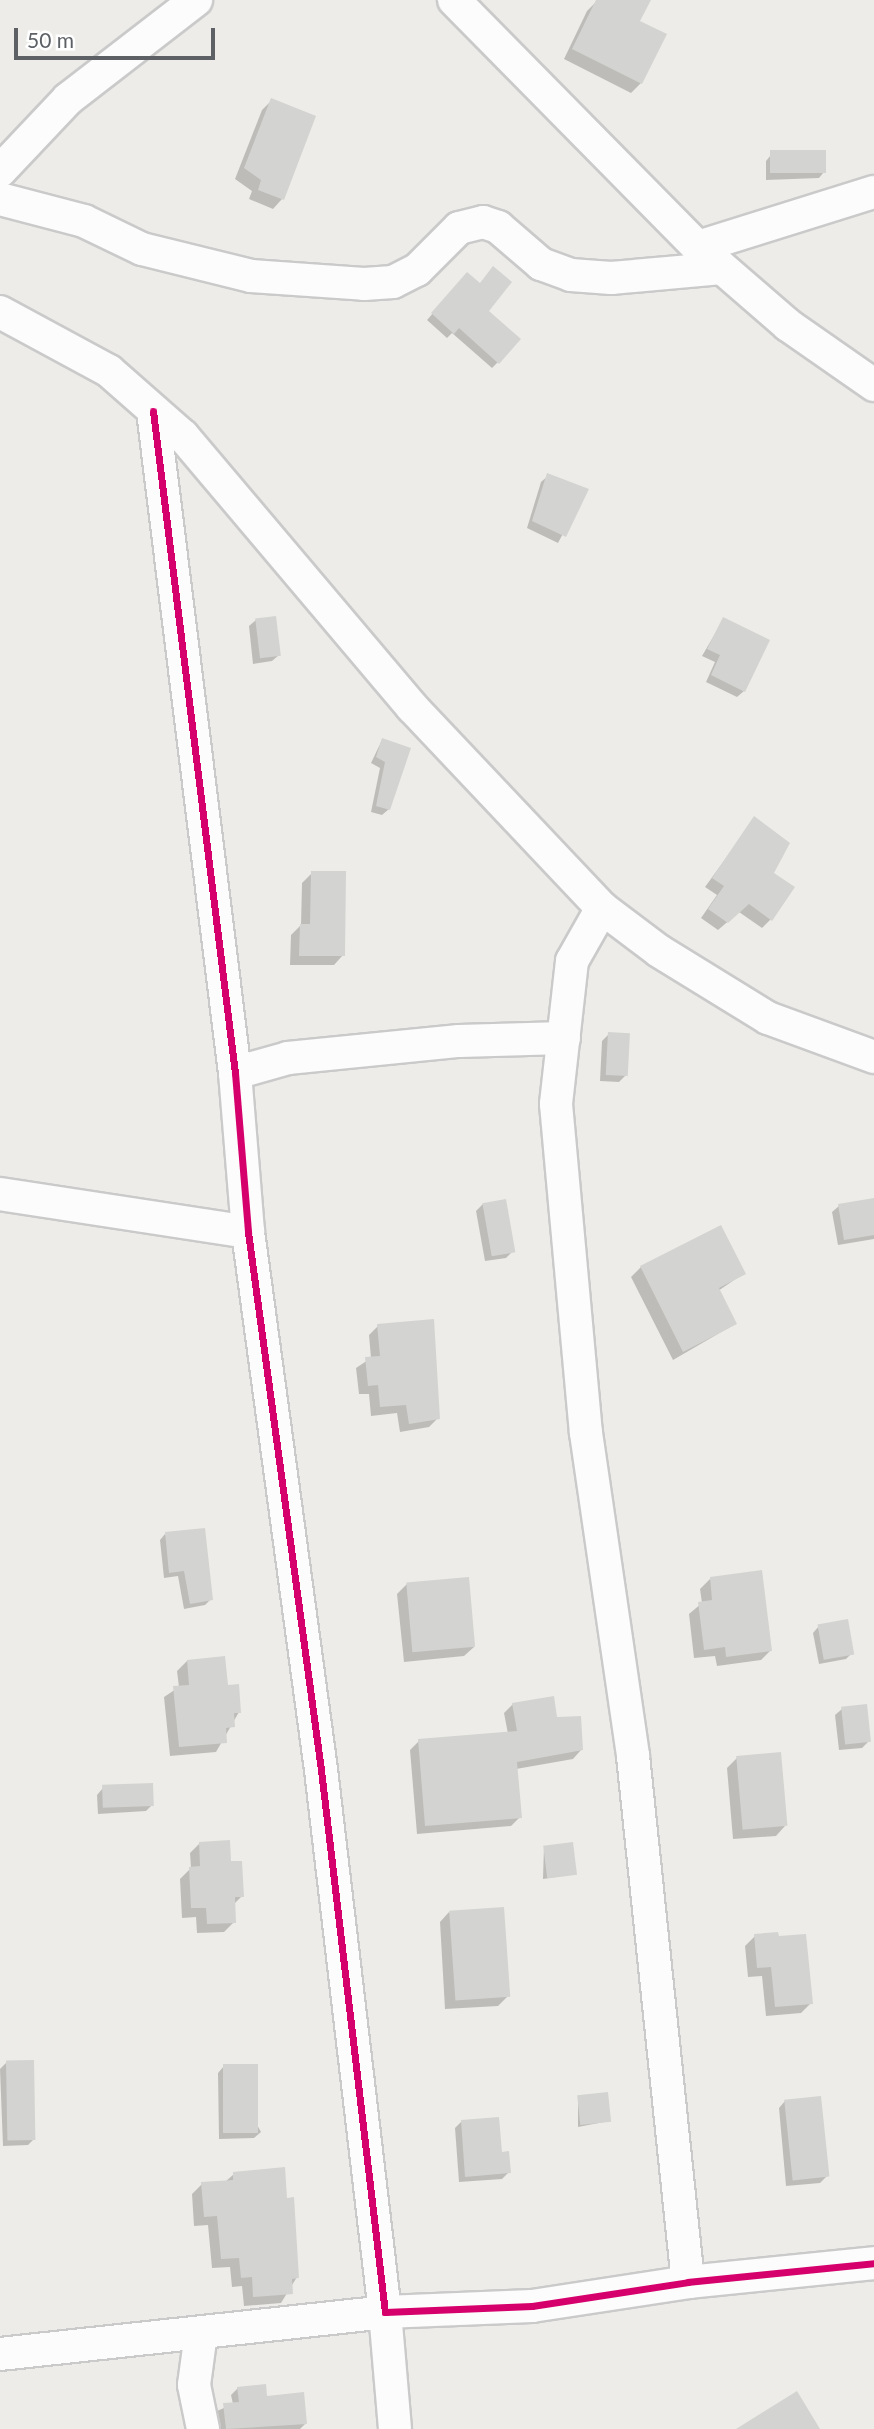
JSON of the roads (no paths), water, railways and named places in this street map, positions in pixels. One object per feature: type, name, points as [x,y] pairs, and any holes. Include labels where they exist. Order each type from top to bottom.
[{"type":"street","points":[[0,171],[68,99],[196,0]]},
{"type":"street","points":[[454,0],[698,247],[788,325],[874,384]]},
{"type":"street","points":[[698,247],[874,192]]},
{"type":"street","points":[[0,199],[84,221],[142,249],[251,276],[364,284],[394,282],[417,270],[458,228],[483,222],[498,227],[541,264],[571,275],[611,278],[722,268]]},
{"type":"street","points":[[0,312],[109,371],[216,473],[412,707],[602,908],[659,951],[768,1018],[874,1057]]},
{"type":"street","points":[[153,411],[234,1073],[248,1232],[321,1770],[386,2312],[395,2429]]},
{"type":"street","points":[[602,908],[572,961],[556,1104],[585,1419],[633,1756],[688,2282]]},
{"type":"street","points":[[234,1073],[288,1058],[459,1041],[564,1038]]},
{"type":"street","points":[[0,1194],[248,1232]]},
{"type":"street","points":[[0,2354],[386,2312],[532,2306],[688,2282],[874,2263]]},
{"type":"street","points":[[201,2333],[194,2385],[203,2429]]}]
